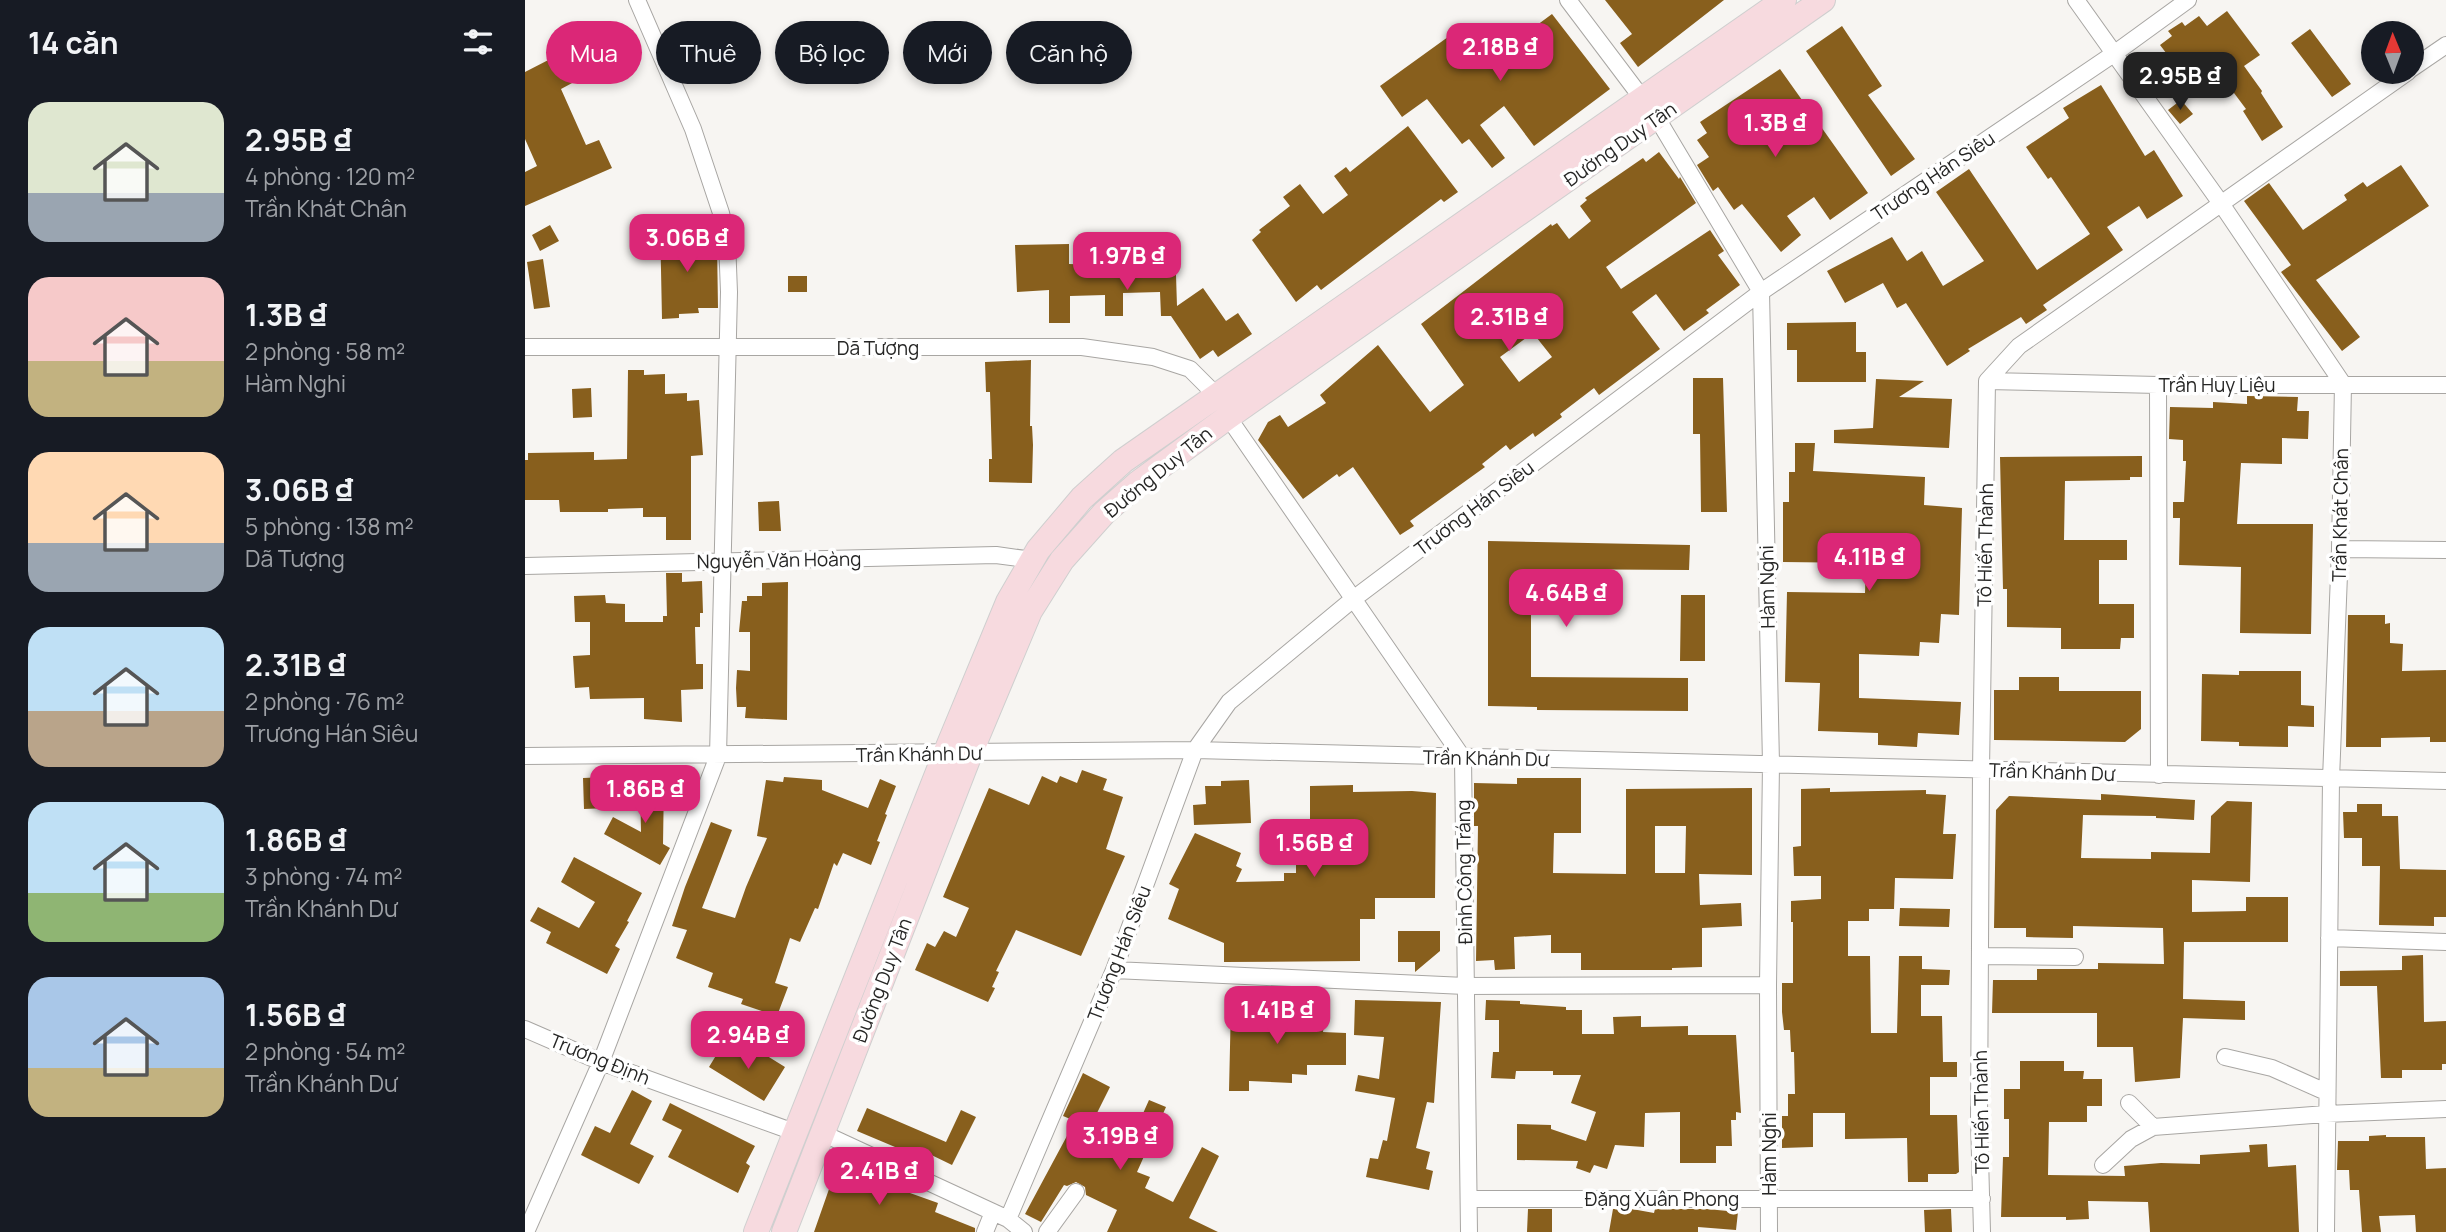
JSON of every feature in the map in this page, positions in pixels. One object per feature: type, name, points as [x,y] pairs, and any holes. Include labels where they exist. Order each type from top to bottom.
[{"type":"main road","name":"Đường Duy Tân","points":[[1651,109],[1784,0]]},
{"type":"main road","name":"Đường Duy Tân","points":[[756,1232],[1008,602],[1038,550],[1082,498],[1123,461],[1222,406],[1651,109],[1823,0]]},
{"type":"main road","name":"Đường Duy Tân","points":[[784,1232],[970,754],[1030,611],[1062,560],[1104,513],[1222,406]]},
{"type":"street","points":[[526,1232],[601,1062],[718,756],[729,292],[727,241],[693,129],[637,0]]},
{"type":"street","name":"Hàm Nghi","points":[[1568,0],[1651,109],[1761,292],[1771,764],[1769,1232]]},
{"type":"street","points":[[2076,0],[2220,202],[2343,384]]},
{"type":"street","name":"Trương Hán Siêu","points":[[985,1232],[1000,1215],[1114,970],[1195,750],[1229,702],[1352,600],[1761,292],[2115,53],[2188,0]]},
{"type":"street","points":[[2424,60],[2446,45]]},
{"type":"street","points":[[1987,382],[2019,345],[2390,84]]},
{"type":"street","name":"Dã Tượng","points":[[525,347],[1082,347],[1153,357],[1190,369],[1222,406]]},
{"type":"street","name":"Trần Huy Liệu","points":[[1987,382],[2446,385]]},
{"type":"street","name":"Tô Hiến Thành","points":[[1982,1232],[1979,1119],[1987,382]]},
{"type":"street","name":"Trần Khát Chân","points":[[2326,1232],[2331,779],[2343,384]]},
{"type":"street","points":[[2158,385],[2159,775]]},
{"type":"street","points":[[1222,406],[1352,600],[1463,758]]},
{"type":"street","points":[[2340,549],[2446,550]]},
{"type":"street","name":"Nguyễn Văn Hoàng","points":[[525,566],[996,555],[1033,560]]},
{"type":"street","name":"Trần Khánh Dư","points":[[525,756],[1195,750],[2446,781]]},
{"type":"street","name":"Đinh Công Tráng","points":[[1463,758],[1469,1232]]},
{"type":"street","points":[[2329,938],[2446,942]]},
{"type":"street","points":[[1980,956],[2075,957]]},
{"type":"street","points":[[1114,970],[1465,986],[1768,985]]},
{"type":"street","name":"Trương Định","points":[[525,1029],[601,1062],[794,1132]]},
{"type":"street","points":[[2225,1056],[2272,1068],[2326,1092]]},
{"type":"street","points":[[2129,1103],[2153,1127]]},
{"type":"street","points":[[2103,1165],[2131,1139],[2153,1127],[2326,1114],[2446,1109]]},
{"type":"street","points":[[822,1133],[1000,1215],[1024,1232]]},
{"type":"street","points":[[1047,1232],[1076,1192]]},
{"type":"street","name":"Đặng Xuân Phong","points":[[1469,1199],[1982,1199]]},
{"type":"building","points":[[1605,0],[1724,0],[1638,67],[1620,43],[1632,34]]},
{"type":"building","points":[[2227,11],[2260,55],[2244,66],[2283,127],[2262,141],[2243,111],[2246,109],[2213,65],[2189,83],[2160,45],[2172,36],[2168,31],[2182,22],[2185,26],[2199,16],[2207,26]]},
{"type":"building","points":[[1552,14],[1610,89],[1534,146],[1504,106],[1480,125],[1505,158],[1492,168],[1469,139],[1462,144],[1427,99],[1402,117],[1380,86],[1466,24],[1480,43],[1505,25],[1517,40]]},
{"type":"building","points":[[1842,26],[1882,86],[1868,95],[1915,159],[1891,176],[1806,51]]},
{"type":"building","points":[[2310,29],[2351,84],[2332,97],[2291,43]]},
{"type":"building","points":[[546,61],[546,84],[570,84],[561,89],[586,145],[599,140],[612,168],[525,206],[525,172],[537,166],[525,139],[525,72]]},
{"type":"building","points":[[1780,69],[1868,193],[1830,220],[1814,197],[1787,216],[1801,235],[1781,252],[1742,204],[1734,210],[1718,187],[1713,191],[1697,165],[1709,157],[1697,140],[1707,133],[1700,122]]},
{"type":"building","points":[[2101,85],[2145,156],[2154,150],[2183,196],[2147,219],[2139,206],[2107,227],[2123,250],[2043,305],[2047,310],[2026,324],[2021,317],[1968,349],[1970,351],[1947,366],[1906,303],[1897,308],[1883,283],[1845,303],[1827,271],[1892,237],[1907,261],[1922,251],[1943,286],[1984,261],[1936,192],[1969,169],[2037,270],[2090,234],[2051,177],[2048,179],[2026,147],[2069,118],[2063,108]]},
{"type":"building","points":[[2181,100],[2193,114],[2180,124],[2168,110]]},
{"type":"building","points":[[1408,126],[1458,192],[1444,202],[1441,199],[1321,290],[1317,285],[1296,302],[1252,240],[1261,232],[1259,230],[1290,206],[1283,197],[1300,184],[1323,214],[1348,195],[1334,176],[1346,167],[1350,172]]},
{"type":"building","points":[[1659,152],[1679,179],[1680,177],[1696,203],[1606,267],[1621,289],[1710,230],[1724,251],[1718,255],[1740,285],[1706,310],[1709,313],[1684,331],[1656,294],[1632,312],[1660,349],[1599,395],[1594,388],[1535,437],[1533,433],[1510,450],[1506,445],[1482,464],[1485,467],[1410,521],[1414,526],[1400,535],[1353,467],[1339,477],[1337,474],[1303,499],[1258,440],[1268,422],[1280,415],[1288,427],[1326,403],[1320,395],[1378,345],[1430,412],[1464,385],[1421,324],[1551,224],[1552,226],[1557,223],[1569,239],[1591,221],[1580,206],[1587,200],[1585,198],[1643,158],[1646,162]],"holes":[[[1533,333],[1552,357],[1519,382],[1500,357]]]},
{"type":"building","points":[[2401,165],[2429,206],[2316,280],[2360,337],[2342,351],[2281,272],[2291,265],[2244,201],[2269,183],[2303,230],[2347,200],[2344,195],[2363,182],[2367,187]]},
{"type":"building","points":[[660,220],[676,220],[677,244],[717,243],[718,308],[698,308],[699,313],[679,314],[679,318],[662,319]]},
{"type":"building","points":[[550,225],[559,241],[540,251],[532,235]]},
{"type":"building","points":[[1069,244],[1069,264],[1099,265],[1143,263],[1143,255],[1160,255],[1159,244],[1175,244],[1177,306],[1203,288],[1226,321],[1238,313],[1252,334],[1218,357],[1213,350],[1200,359],[1171,316],[1161,316],[1160,292],[1123,293],[1123,316],[1105,316],[1105,295],[1070,296],[1070,323],[1049,323],[1049,290],[1017,292],[1015,245]]},
{"type":"building","points":[[543,259],[550,307],[534,309],[527,262]]},
{"type":"building","points":[[788,276],[807,276],[807,292],[788,292]]},
{"type":"building","points":[[1856,322],[1856,352],[1866,352],[1866,382],[1797,382],[1797,350],[1787,350],[1787,323]]},
{"type":"building","points":[[1031,360],[1032,483],[989,482],[989,459],[992,459],[990,392],[986,392],[985,362]]},
{"type":"building","points":[[628,370],[644,370],[644,375],[665,374],[665,394],[687,393],[687,401],[699,400],[703,455],[691,456],[691,540],[666,540],[666,517],[643,517],[643,508],[608,509],[608,512],[560,512],[559,500],[525,500],[525,460],[528,460],[528,453],[594,452],[594,460],[627,459]]},
{"type":"building","points":[[1693,378],[1723,378],[1727,512],[1701,512],[1700,434],[1693,434]]},
{"type":"building","points":[[1876,379],[1924,381],[1899,397],[1952,399],[1949,448],[1834,443],[1834,430],[1873,428]]},
{"type":"building","points":[[591,388],[592,417],[573,418],[572,389]]},
{"type":"building","points":[[2247,396],[2298,397],[2297,411],[2309,411],[2308,439],[2282,438],[2282,464],[2241,463],[2237,524],[2313,524],[2311,634],[2240,633],[2241,567],[2179,565],[2180,518],[2173,518],[2173,502],[2184,502],[2186,461],[2183,461],[2183,440],[2169,439],[2170,407],[2213,408],[2213,402],[2247,404]]},
{"type":"building","points":[[1795,443],[1815,443],[1813,471],[1925,477],[1924,505],[1962,508],[1959,615],[1941,614],[1939,643],[1920,642],[1919,656],[1859,654],[1859,698],[1961,702],[1959,735],[1918,733],[1917,747],[1878,745],[1878,733],[1818,731],[1820,683],[1785,682],[1787,592],[1865,593],[1866,563],[1783,562],[1783,502],[1789,502],[1789,472],[1795,472]]},
{"type":"building","points":[[2142,456],[2142,477],[2130,477],[2130,480],[2065,481],[2064,540],[2127,540],[2127,560],[2099,560],[2099,604],[2134,604],[2134,638],[2121,638],[2120,649],[2061,649],[2061,628],[2007,627],[2007,589],[2003,589],[2000,457]]},
{"type":"building","points":[[779,501],[781,531],[759,531],[758,502]]},
{"type":"building","points":[[1488,541],[1690,545],[1689,570],[1531,569],[1531,677],[1688,678],[1688,711],[1537,710],[1537,707],[1488,706]]},
{"type":"building","points":[[666,573],[682,573],[682,582],[702,581],[703,613],[700,613],[700,627],[695,627],[696,664],[703,664],[703,689],[681,690],[682,722],[644,719],[644,698],[590,699],[589,687],[575,688],[573,656],[590,655],[590,622],[575,622],[574,596],[605,595],[606,603],[625,604],[625,622],[663,622],[663,616],[667,616]]},
{"type":"building","points":[[788,582],[787,720],[745,718],[746,707],[737,707],[736,688],[737,670],[750,671],[750,632],[739,632],[742,601],[747,601],[747,596],[762,596],[762,583]]},
{"type":"building","points":[[1681,595],[1705,595],[1705,661],[1680,661]]},
{"type":"building","points":[[2348,615],[2385,615],[2385,624],[2390,623],[2390,643],[2403,644],[2402,671],[2446,670],[2446,742],[2430,742],[2430,737],[2381,738],[2381,747],[2346,747]]},
{"type":"building","points":[[2239,671],[2301,671],[2301,705],[2314,706],[2314,727],[2288,726],[2288,747],[2239,746],[2239,742],[2201,741],[2202,674],[2239,675]]},
{"type":"building","points":[[2019,677],[2059,677],[2059,691],[2141,691],[2141,729],[2125,742],[1994,740],[1994,690],[2019,690]]},
{"type":"building","points":[[1082,770],[1107,779],[1103,790],[1123,797],[1106,849],[1125,856],[1081,956],[1016,930],[996,971],[999,972],[992,987],[995,988],[988,1002],[915,970],[927,943],[935,947],[944,931],[956,937],[969,908],[943,897],[989,788],[1029,805],[1042,776],[1057,783],[1060,776],[1077,783]]},
{"type":"building","points":[[607,777],[608,808],[584,809],[583,778]]},
{"type":"building","points":[[784,777],[822,780],[822,790],[868,808],[880,779],[896,786],[871,865],[843,853],[837,866],[834,863],[818,909],[815,908],[800,942],[790,938],[775,983],[788,987],[777,1016],[741,1004],[743,999],[708,987],[713,973],[676,958],[687,930],[672,926],[711,822],[732,830],[702,908],[735,918],[767,838],[757,836],[766,780],[783,782]]},
{"type":"building","points":[[1517,778],[1581,778],[1581,833],[1554,833],[1553,873],[1626,874],[1626,789],[1752,788],[1752,875],[1699,874],[1700,905],[1741,903],[1742,926],[1702,928],[1702,967],[1672,970],[1581,970],[1581,953],[1551,953],[1551,935],[1514,937],[1515,969],[1495,970],[1494,960],[1476,961],[1478,826],[1474,826],[1474,783],[1517,784]],"holes":[[[1655,826],[1686,826],[1685,873],[1655,873]]]},
{"type":"building","points":[[664,780],[663,844],[670,848],[660,865],[604,834],[613,817],[641,832],[640,781]]},
{"type":"building","points":[[1249,780],[1251,823],[1194,825],[1193,805],[1206,804],[1205,786],[1221,786],[1221,781]]},
{"type":"building","points":[[1353,785],[1353,792],[1436,793],[1435,898],[1375,898],[1375,919],[1360,919],[1360,961],[1224,962],[1224,943],[1168,919],[1179,889],[1169,884],[1195,833],[1241,853],[1236,866],[1242,869],[1236,882],[1284,881],[1284,873],[1296,873],[1296,823],[1310,823],[1310,786]]},
{"type":"building","points":[[1830,788],[1830,792],[1926,790],[1926,794],[1946,795],[1943,834],[1956,834],[1953,879],[1895,878],[1894,909],[1869,909],[1869,921],[1848,921],[1848,956],[1870,956],[1871,1033],[1897,1033],[1899,956],[1922,956],[1922,969],[1950,970],[1949,985],[1921,985],[1921,1016],[1942,1016],[1943,1062],[1957,1062],[1957,1077],[1930,1077],[1930,1115],[1957,1115],[1959,1172],[1956,1174],[1928,1174],[1928,1182],[1908,1182],[1907,1138],[1845,1139],[1845,1113],[1813,1113],[1813,1147],[1782,1148],[1782,1116],[1788,1116],[1788,1094],[1795,1094],[1794,1052],[1791,1052],[1790,1030],[1784,1030],[1782,1012],[1782,983],[1793,983],[1791,901],[1821,899],[1821,876],[1794,876],[1793,847],[1801,846],[1801,789]]},
{"type":"building","points":[[2101,794],[2195,800],[2194,820],[2156,816],[2083,815],[2081,858],[2151,859],[2151,852],[2210,853],[2211,816],[2227,801],[2252,802],[2250,882],[2192,880],[2192,912],[2246,911],[2246,897],[2288,897],[2288,942],[2184,942],[2183,999],[2245,1001],[2245,1020],[2183,1018],[2180,1078],[2135,1082],[2133,1047],[2097,1047],[2097,1013],[1992,1013],[1993,980],[2037,980],[2037,969],[2098,969],[2098,963],[2164,964],[2163,928],[2073,926],[2073,938],[2026,937],[2026,928],[1994,928],[1996,810],[2009,796],[2101,800]]},
{"type":"building","points":[[2357,804],[2382,804],[2382,816],[2398,816],[2400,869],[2446,870],[2446,917],[2434,917],[2434,926],[2379,925],[2380,866],[2362,866],[2362,838],[2344,838],[2343,812],[2357,812]]},
{"type":"building","points":[[574,857],[642,893],[615,946],[620,949],[607,974],[546,943],[551,932],[530,921],[538,907],[579,928],[595,902],[561,882]]},
{"type":"building","points":[[1900,908],[1950,909],[1949,927],[1899,926]]},
{"type":"building","points":[[1398,931],[1440,931],[1440,951],[1415,972],[1415,962],[1398,962]]},
{"type":"building","points":[[2423,955],[2424,1022],[2446,1021],[2446,1064],[2442,1064],[2442,1070],[2402,1070],[2402,1078],[2381,1078],[2377,986],[2340,986],[2340,971],[2402,970],[2402,956]]},
{"type":"building","points":[[1355,1000],[1441,1002],[1434,1103],[1427,1102],[1416,1148],[1430,1152],[1426,1169],[1433,1171],[1429,1190],[1366,1177],[1370,1158],[1378,1159],[1383,1140],[1387,1141],[1395,1098],[1355,1091],[1358,1075],[1379,1079],[1384,1037],[1354,1035]]},
{"type":"building","points":[[1486,1000],[1520,1001],[1520,1004],[1582,1010],[1582,1034],[1614,1034],[1613,1017],[1641,1016],[1641,1027],[1688,1026],[1688,1035],[1736,1035],[1741,1113],[1736,1112],[1736,1120],[1731,1120],[1732,1146],[1716,1146],[1716,1163],[1680,1163],[1680,1112],[1645,1113],[1644,1147],[1615,1145],[1607,1169],[1594,1165],[1590,1173],[1576,1168],[1578,1161],[1517,1160],[1517,1124],[1551,1125],[1551,1129],[1586,1141],[1596,1112],[1571,1103],[1581,1075],[1553,1075],[1553,1071],[1516,1071],[1515,1079],[1491,1078],[1493,1052],[1499,1052],[1499,1020],[1485,1020]]},
{"type":"building","points":[[1231,1003],[1295,1007],[1294,1025],[1324,1025],[1323,1032],[1346,1033],[1346,1065],[1307,1065],[1307,1075],[1292,1074],[1292,1083],[1249,1081],[1249,1091],[1229,1091]]},
{"type":"building","points":[[723,1044],[752,1062],[759,1051],[785,1067],[764,1101],[709,1067]]},
{"type":"building","points":[[2020,1061],[2064,1061],[2064,1071],[2084,1071],[2083,1079],[2102,1079],[2102,1106],[2087,1106],[2087,1122],[2049,1122],[2048,1175],[2125,1176],[2124,1166],[2200,1164],[2200,1155],[2250,1152],[2249,1145],[2267,1144],[2268,1167],[2296,1165],[2299,1232],[2150,1232],[2148,1202],[2088,1201],[2089,1219],[2001,1217],[2003,1157],[2009,1157],[2009,1119],[2004,1119],[2004,1089],[2020,1089]]},
{"type":"building","points":[[1083,1073],[1110,1087],[1085,1137],[1124,1156],[1149,1100],[1166,1107],[1137,1172],[1150,1177],[1145,1188],[1173,1202],[1202,1147],[1219,1156],[1189,1218],[1218,1232],[1107,1232],[1117,1210],[1086,1195],[1085,1187],[1076,1182],[1064,1185],[1041,1222],[1025,1214],[1075,1121],[1063,1116]]},
{"type":"building","points":[[632,1090],[652,1101],[630,1144],[654,1156],[639,1184],[581,1155],[595,1126],[610,1133]]},
{"type":"building","points":[[670,1103],[755,1146],[746,1163],[750,1166],[738,1193],[668,1157],[682,1130],[662,1120]]},
{"type":"building","points":[[867,1108],[946,1142],[961,1110],[976,1117],[952,1165],[917,1148],[914,1155],[857,1131]]},
{"type":"building","points":[[2369,1136],[2425,1137],[2426,1169],[2446,1168],[2446,1232],[2416,1232],[2415,1215],[2379,1216],[2381,1232],[2362,1232],[2359,1190],[2350,1190],[2349,1170],[2337,1170],[2338,1141],[2369,1141]]},
{"type":"building","points":[[850,1164],[898,1183],[896,1188],[938,1203],[935,1212],[975,1228],[975,1232],[814,1232],[835,1172]]},
{"type":"building","points":[[1528,1209],[1552,1209],[1552,1232],[1527,1232]]},
{"type":"building","points":[[1613,1209],[1654,1213],[1655,1209],[1738,1212],[1736,1230],[1698,1227],[1698,1232],[1609,1232]]},
{"type":"building","points":[[1951,1209],[1952,1232],[1925,1232],[1924,1210]]}]
